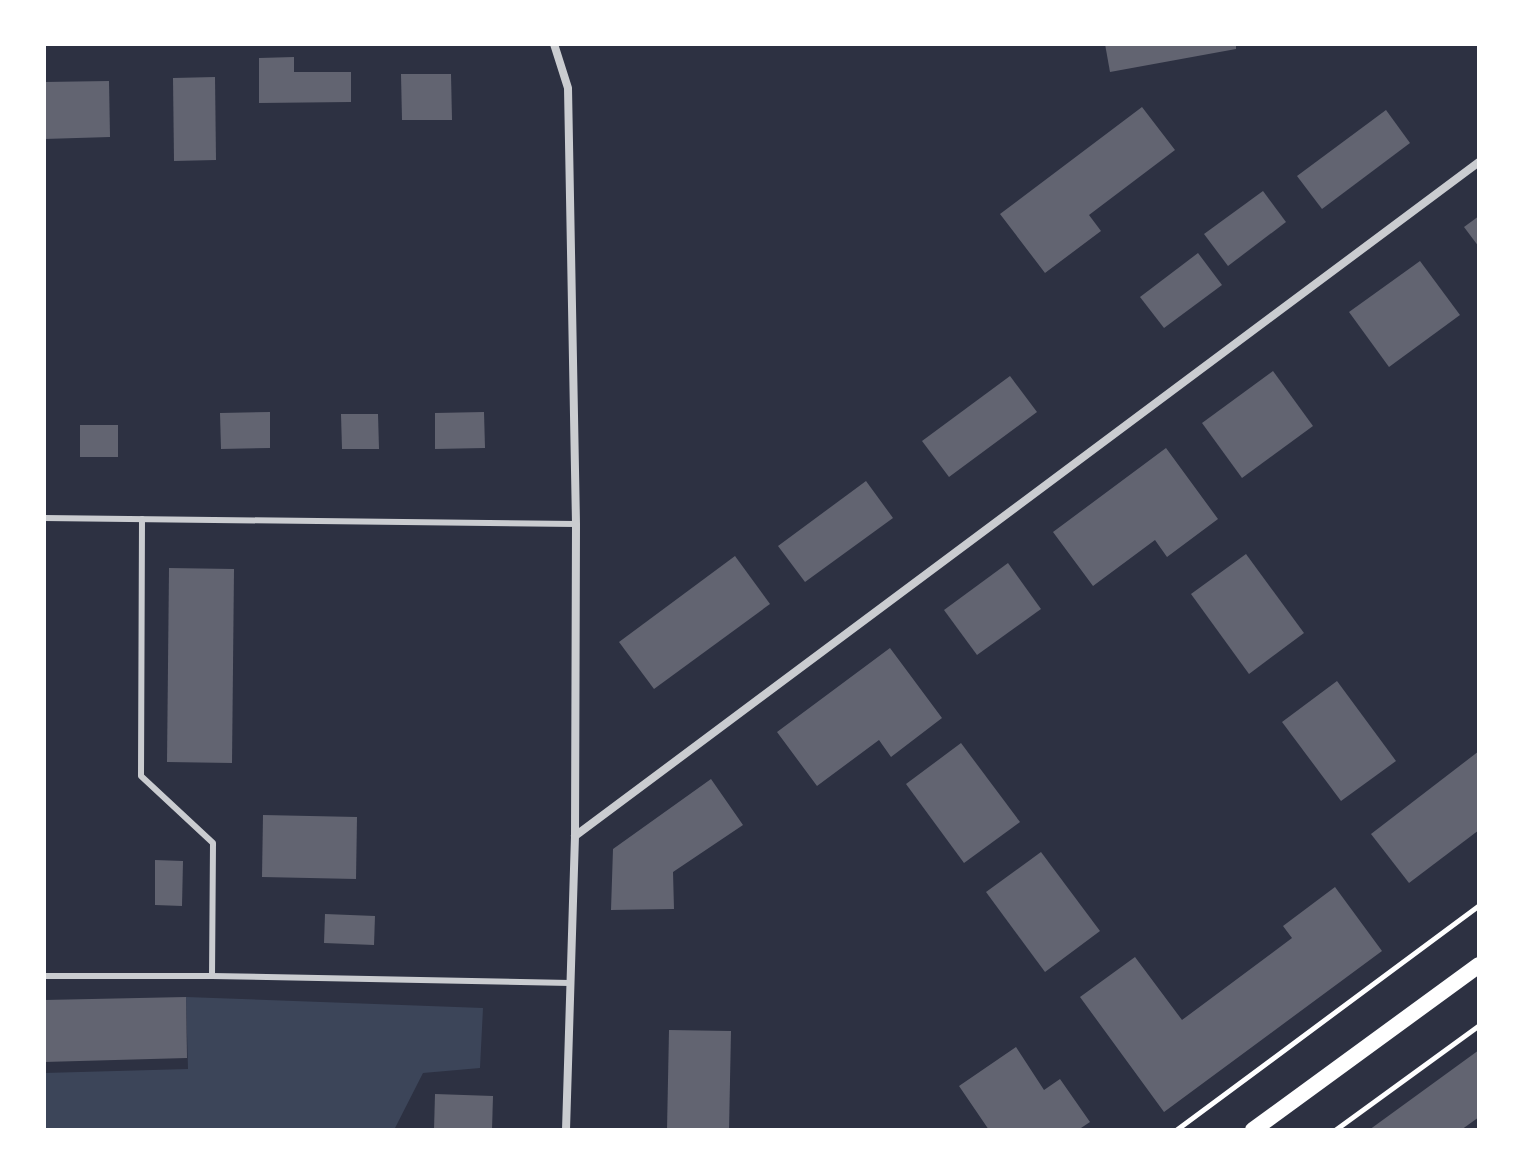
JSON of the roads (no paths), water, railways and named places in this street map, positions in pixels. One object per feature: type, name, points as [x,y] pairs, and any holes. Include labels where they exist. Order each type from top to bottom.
[{"type":"main road","points":[[1253,1130],[1479,965]]},
{"type":"street","points":[[554,44],[568,88],[576,524],[575,836],[566,1130]]},
{"type":"street","points":[[575,836],[1479,162]]},
{"type":"lane","points":[[44,518],[576,524]]},
{"type":"lane","points":[[142,519],[141,776],[213,843],[212,976]]},
{"type":"lane","points":[[44,976],[570,983]]}]
